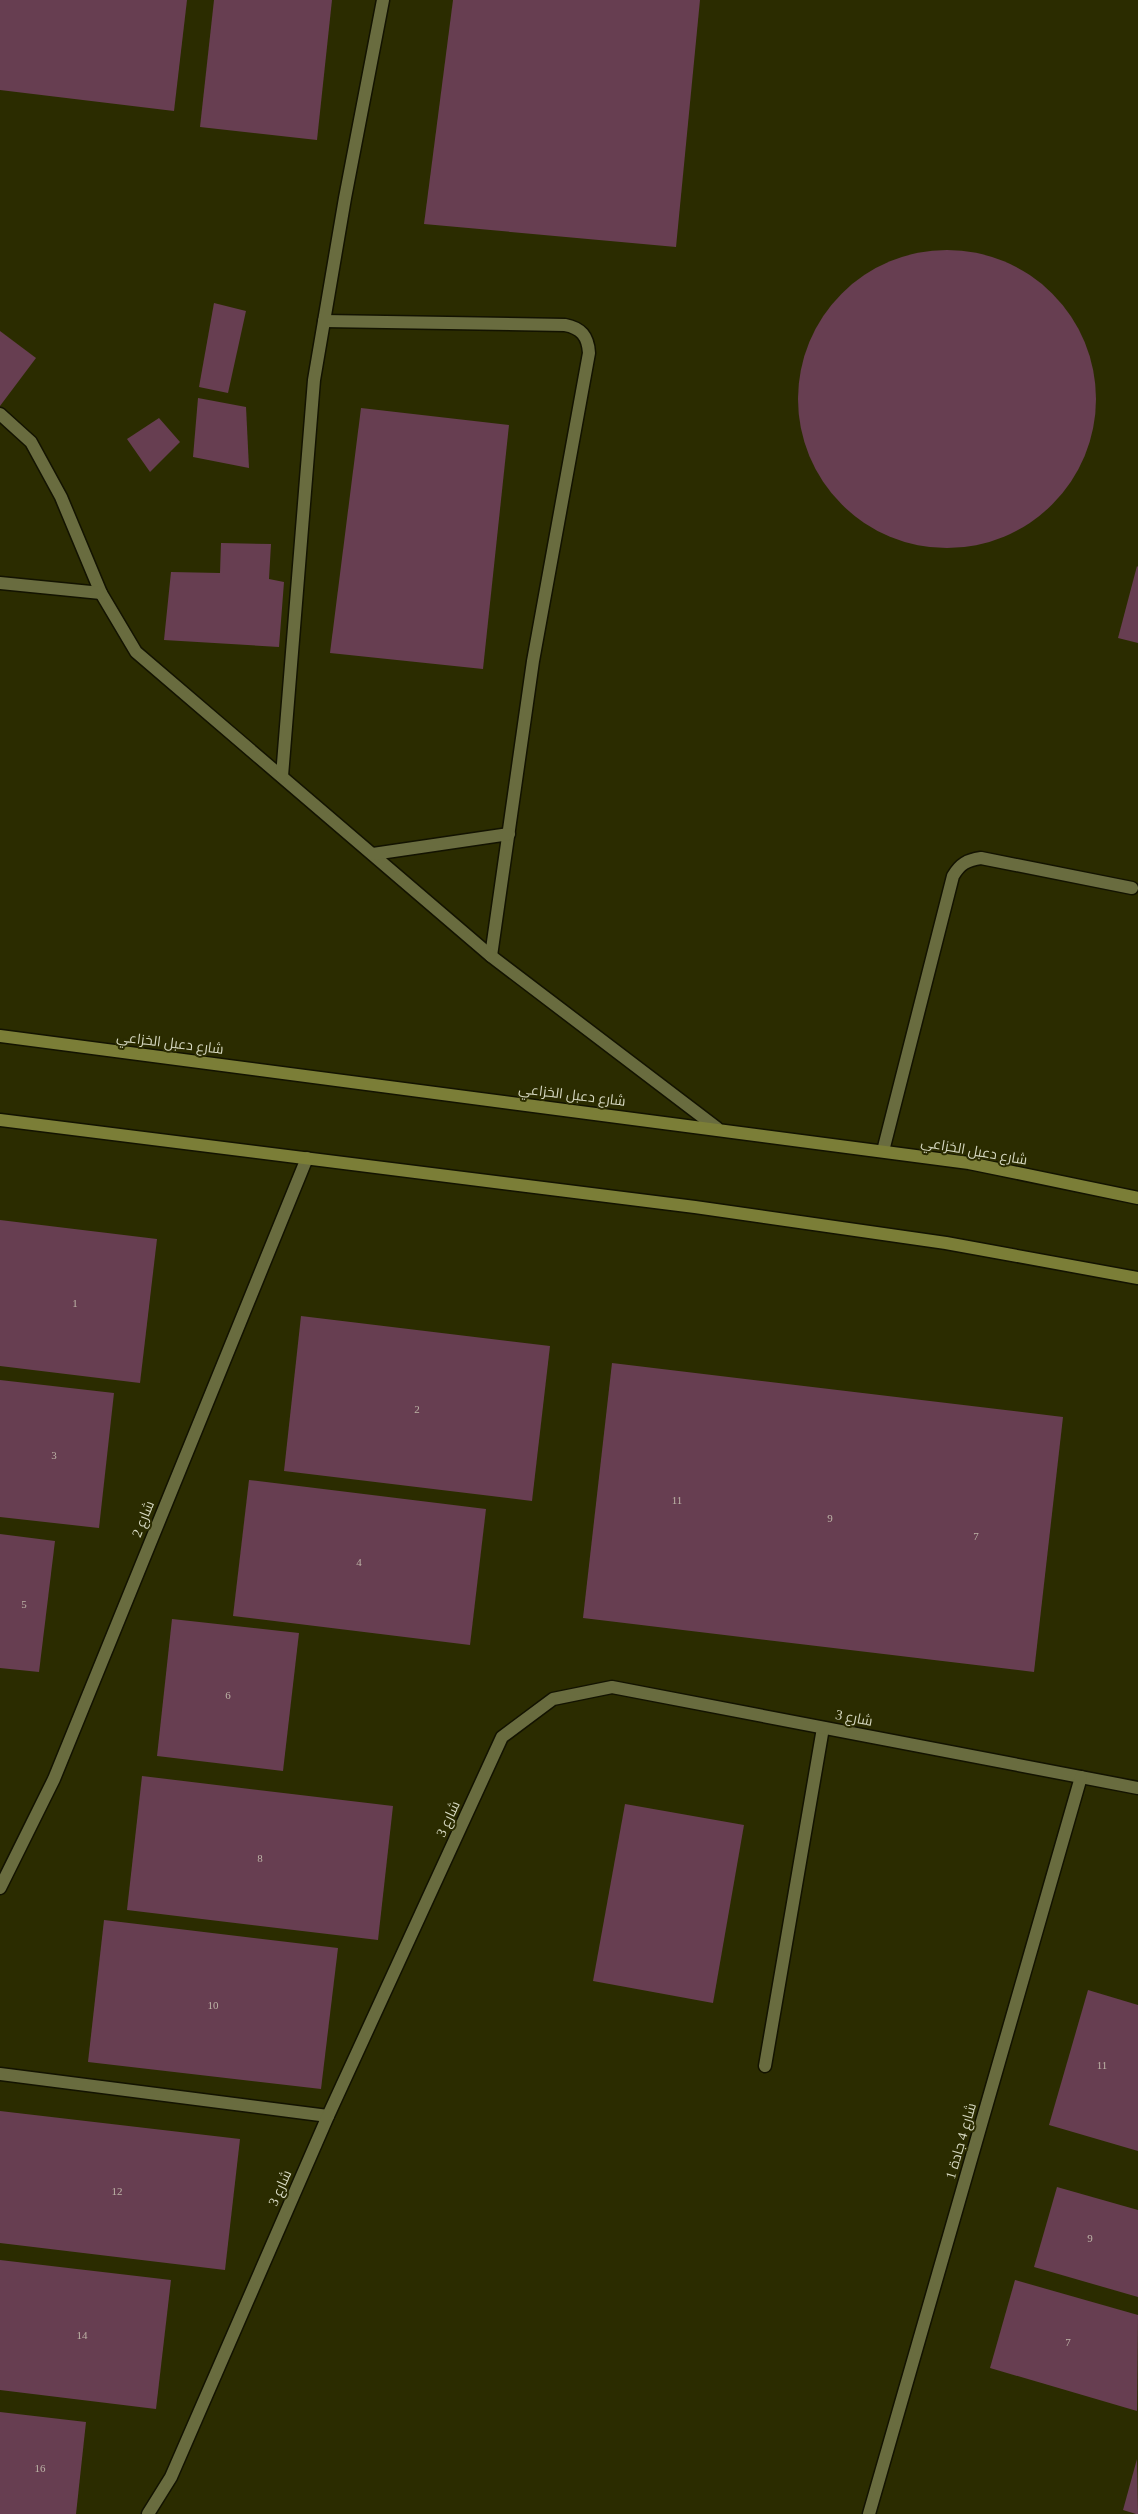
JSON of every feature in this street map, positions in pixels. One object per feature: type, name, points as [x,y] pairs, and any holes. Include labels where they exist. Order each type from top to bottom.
[{"type":"main road","name":"شارع دعبل الخزاعي","points":[[0,1036],[717,1128],[970,1163],[1138,1198]]},
{"type":"main road","points":[[0,1120],[715,1209],[946,1243],[1138,1278]]},
{"type":"street","points":[[282,776],[314,380],[345,198],[383,0]]},
{"type":"street","points":[[324,321],[565,324],[576,327],[583,333],[588,343],[589,353],[578,417],[533,661],[491,956]]},
{"type":"street","points":[[0,414],[31,442],[61,497],[101,593],[136,652],[491,956],[717,1128]]},
{"type":"street","points":[[0,583],[101,593]]},
{"type":"street","points":[[374,854],[509,834]]},
{"type":"street","points":[[883,1151],[954,876],[959,866],[970,859],[981,858],[1132,888]]},
{"type":"street","name":"شارع 2","points":[[0,1888],[54,1779],[307,1158]]},
{"type":"street","name":"شارع 3","points":[[148,2514],[171,2477],[328,2116],[502,1737],[553,1699],[612,1687],[1138,1788]]},
{"type":"street","points":[[765,2066],[823,1728]]},
{"type":"street","name":"شارع 4 جادة 1","points":[[869,2514],[1082,1777]]},
{"type":"street","points":[[0,2074],[328,2116]]},
{"type":"building","points":[[0,0],[187,0],[174,111],[0,90]]},
{"type":"building","points":[[214,0],[332,0],[317,140],[200,127]]},
{"type":"building","points":[[453,0],[700,0],[676,247],[424,224]]},
{"type":"building","points":[[947,250],[976,253],[1004,261],[1030,275],[1052,294],[1071,316],[1085,342],[1093,370],[1096,399],[1093,428],[1085,456],[1071,482],[1052,504],[1030,523],[1004,537],[976,545],[947,548],[918,545],[890,537],[864,523],[842,504],[823,482],[809,456],[801,428],[798,399],[801,370],[809,342],[823,316],[842,294],[864,275],[890,261],[918,253]]},
{"type":"building","points":[[214,303],[246,311],[228,393],[199,387]]},
{"type":"building","points":[[0,331],[36,358],[0,406]]},
{"type":"building","points":[[198,398],[246,407],[249,468],[193,457]]},
{"type":"building","points":[[361,408],[509,425],[483,669],[330,653]]},
{"type":"building","points":[[159,418],[180,442],[150,472],[127,439]]},
{"type":"building","points":[[221,543],[271,544],[269,579],[284,582],[279,647],[164,640],[171,572],[220,573]]},
{"type":"building","points":[[1138,567],[1138,643],[1118,638]]},
{"type":"building","points":[[0,1220],[157,1239],[140,1383],[0,1366]]},
{"type":"building","points":[[301,1316],[550,1346],[532,1501],[284,1471]]},
{"type":"building","points":[[612,1363],[1063,1417],[1034,1672],[583,1618]]},
{"type":"building","points":[[0,1380],[114,1393],[99,1528],[0,1517]]},
{"type":"building","points":[[249,1480],[486,1509],[470,1645],[233,1616]]},
{"type":"building","points":[[0,1534],[55,1541],[39,1672],[0,1668]]},
{"type":"building","points":[[172,1619],[299,1633],[283,1771],[157,1756]]},
{"type":"building","points":[[142,1776],[393,1806],[378,1940],[127,1910]]},
{"type":"building","points":[[625,1804],[744,1825],[713,2003],[593,1981]]},
{"type":"building","points":[[104,1920],[338,1948],[321,2089],[88,2062]]},
{"type":"building","points":[[1088,1990],[1138,2005],[1138,2151],[1049,2125]]},
{"type":"building","points":[[0,2111],[240,2139],[225,2270],[0,2243]]},
{"type":"building","points":[[1057,2187],[1138,2210],[1138,2297],[1034,2267]]},
{"type":"building","points":[[0,2260],[171,2280],[156,2409],[0,2390]]},
{"type":"building","points":[[1015,2280],[1138,2315],[1137,2411],[990,2368]]},
{"type":"building","points":[[0,2412],[86,2422],[76,2514],[0,2514]]},
{"type":"building","points":[[1137,2459],[1138,2514],[1136,2514],[1123,2510]]}]
